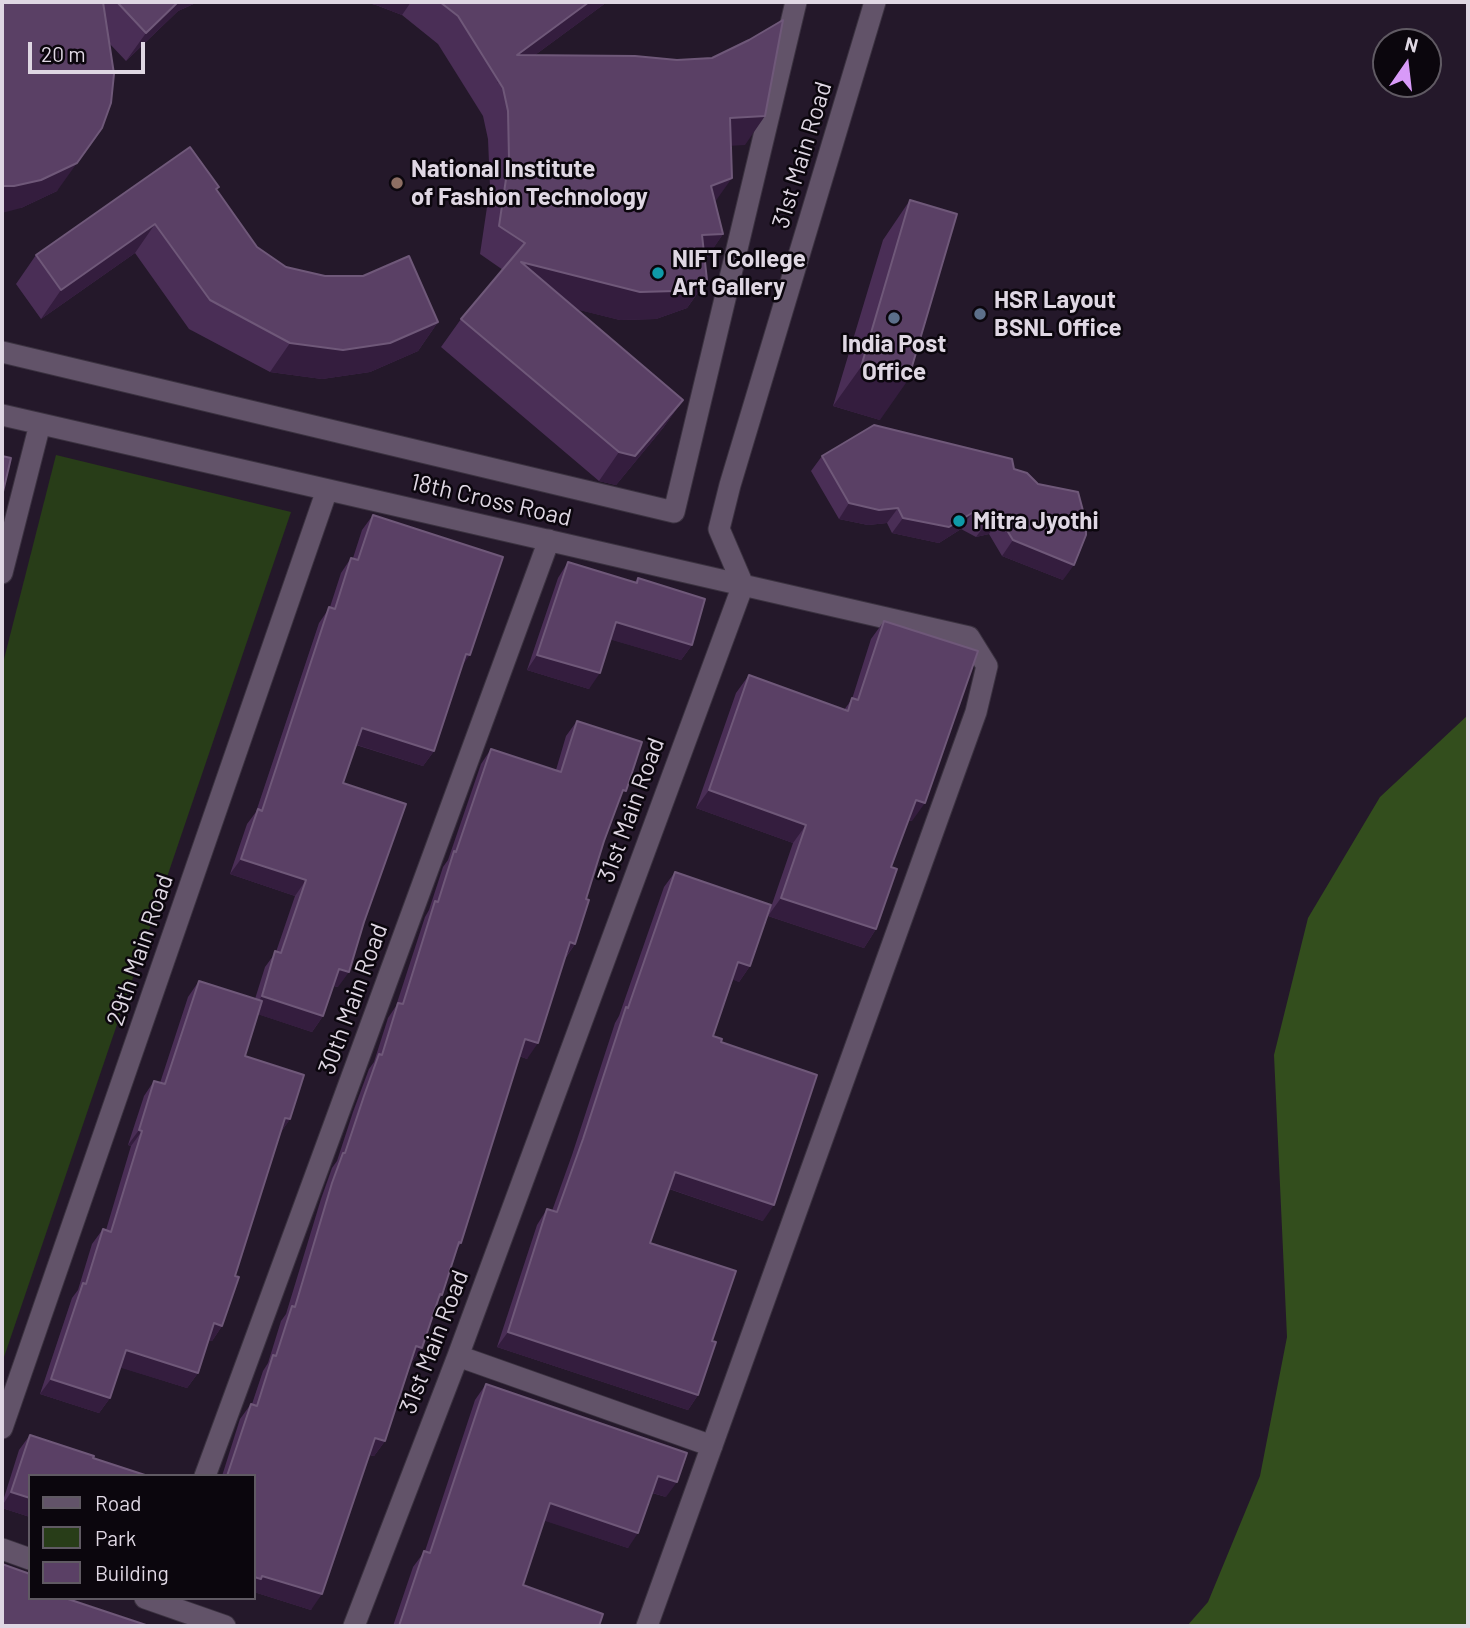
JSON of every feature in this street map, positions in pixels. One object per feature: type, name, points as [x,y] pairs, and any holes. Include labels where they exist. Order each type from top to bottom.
[{"type":"street","points":[[2,352],[674,512],[796,2]]},
{"type":"street","name":"31st Main Road","points":[[354,1626],[743,585],[719,529],[733,472],[875,2]]},
{"type":"street","name":"18th Cross Road","points":[[2,415],[969,637],[987,666],[976,712],[712,1446]]},
{"type":"street","points":[[2,573],[40,424]]},
{"type":"street","name":"29th Main Road","points":[[2,1428],[327,490]]},
{"type":"street","name":"30th Main Road","points":[[206,1474],[549,540]]},
{"type":"street","points":[[457,1356],[712,1446],[647,1626]]},
{"type":"street","points":[[2,1549],[28,1558]]},
{"type":"street","points":[[154,1600],[225,1626]]},
{"type":"green space","points":[[56,455],[291,512],[2,1363],[2,667]]},
{"type":"green space","points":[[1468,715],[1468,1626],[1187,1626],[1208,1602],[1260,1476],[1287,1337],[1274,1055],[1308,918],[1380,797]]},
{"type":"building","points":[[2,2],[103,2],[114,74],[111,103],[102,128],[77,163],[41,180],[14,186],[2,186]]},
{"type":"building","points":[[117,2],[178,2],[146,33]]},
{"type":"building","points":[[440,2],[589,2],[517,55],[635,56],[677,60],[712,58],[783,20],[765,116],[730,118],[732,178],[711,186],[723,234],[702,235],[707,280],[676,291],[640,292],[521,262],[683,400],[635,456],[619,452],[461,319],[525,243],[499,226],[509,159],[508,111],[503,88],[458,16]]},
{"type":"building","points":[[190,147],[257,247],[286,267],[325,276],[363,276],[409,256],[438,322],[390,343],[343,350],[290,343],[210,300],[155,224],[61,290],[36,255]]},
{"type":"building","points":[[910,200],[957,214],[908,380],[861,367]]},
{"type":"building","name":"Mitra Jyothi","points":[[874,425],[1012,459],[1014,469],[1027,473],[1038,484],[1078,492],[1086,522],[1086,535],[1074,565],[1013,540],[1000,519],[987,522],[972,513],[949,527],[903,518],[898,508],[879,510],[849,503],[822,456]]},
{"type":"building","points":[[2,456],[11,458],[2,496]]},
{"type":"building","points":[[373,515],[503,557],[470,655],[466,654],[434,751],[362,728],[343,783],[406,804],[349,972],[339,969],[323,1016],[262,996],[275,951],[281,953],[306,880],[241,859],[258,809],[262,811],[329,607],[335,609],[351,558],[358,560]]},
{"type":"building","points":[[568,562],[637,583],[638,578],[705,599],[692,645],[616,622],[600,673],[537,655]]},
{"type":"building","points":[[884,621],[978,651],[925,803],[916,800],[891,867],[897,869],[876,929],[781,898],[806,825],[709,790],[749,675],[848,711],[852,698],[858,700]]},
{"type":"building","points":[[577,721],[642,742],[626,791],[623,790],[604,841],[575,944],[570,942],[538,1043],[525,1039],[442,1295],[440,1294],[422,1348],[416,1346],[385,1441],[375,1438],[322,1594],[262,1576],[261,1579],[256,1578],[256,1474],[228,1474],[251,1404],[257,1406],[273,1355],[276,1356],[292,1306],[295,1307],[332,1183],[379,1054],[382,1055],[398,1003],[403,1004],[435,901],[438,902],[491,749],[561,772]]},
{"type":"building","points":[[675,872],[771,905],[750,966],[738,962],[713,1036],[722,1039],[721,1042],[817,1075],[774,1205],[675,1172],[650,1243],[736,1271],[712,1341],[716,1342],[698,1395],[508,1332],[547,1209],[557,1212]]},
{"type":"building","points":[[199,981],[262,1001],[245,1056],[304,1075],[290,1119],[285,1118],[222,1326],[214,1323],[198,1373],[126,1350],[110,1398],[51,1379],[103,1229],[111,1232],[142,1131],[139,1130],[154,1081],[165,1084]]},
{"type":"building","points":[[486,1384],[687,1453],[677,1482],[658,1476],[638,1533],[550,1503],[523,1585],[603,1614],[599,1626],[399,1626],[424,1551],[430,1553]]},
{"type":"building","points":[[30,1435],[142,1474],[28,1474],[28,1497],[11,1492]]},
{"type":"building","points":[[2,1564],[28,1573],[28,1600],[71,1600],[149,1626],[2,1626]]},
{"type":"place","name":"National Institute of Fashion Technology","points":[[397,183]]},
{"type":"place","name":"NIFT College Art Gallery","points":[[658,273]]},
{"type":"place","name":"HSR Layout BSNL Office","points":[[980,314]]},
{"type":"place","name":"India Post Office","points":[[894,318]]},
{"type":"place","name":"Mitra Jyothi","points":[[959,521]]}]
